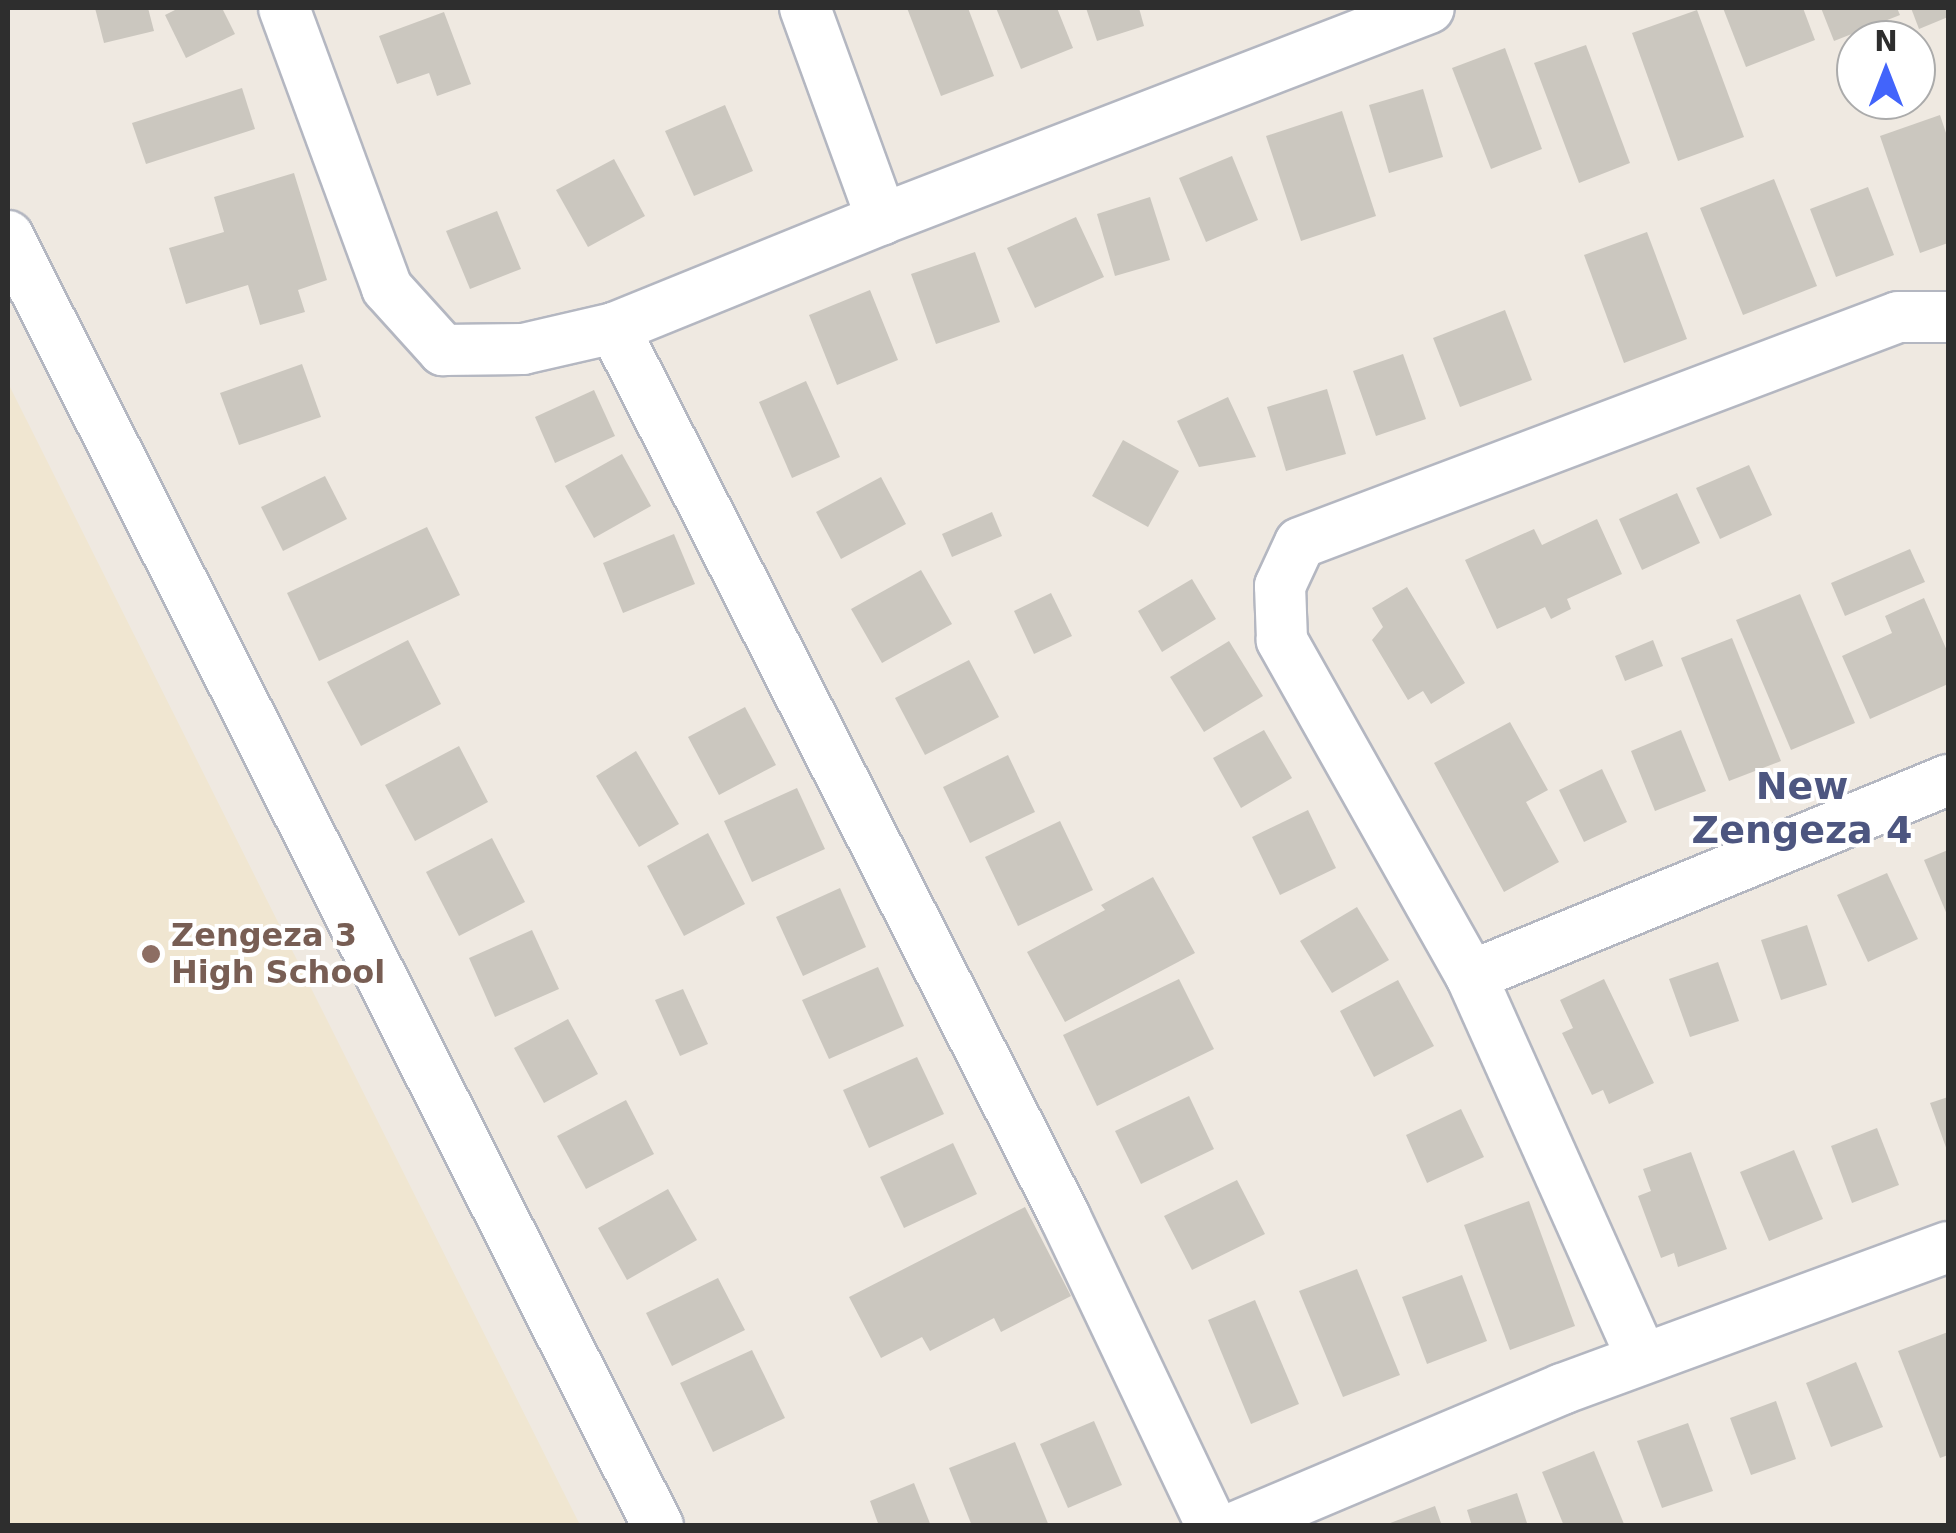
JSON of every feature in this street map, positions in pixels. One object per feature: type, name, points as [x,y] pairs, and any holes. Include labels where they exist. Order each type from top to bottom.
[{"type":"street","points":[[284,8],[388,288],[443,350],[524,348],[614,328],[1361,20],[1429,8]]},
{"type":"street","points":[[805,8],[882,219]]},
{"type":"street","points":[[8,236],[658,1526]]},
{"type":"street","points":[[1642,1358],[1471,976],[1282,640],[1280,586],[1300,543],[1898,318],[1948,318]]},
{"type":"street","points":[[614,328],[1065,1216],[1212,1526]]},
{"type":"street","points":[[1471,976],[1948,780]]},
{"type":"street","points":[[1238,1526],[1642,1358],[1948,1247]]},
{"type":"shaded area","name":"Zengeza 3 High School","points":[[8,383],[580,1525],[8,1525]]},
{"type":"building","points":[[95,8],[148,8],[154,31],[104,43]]},
{"type":"building","points":[[179,8],[222,8],[235,34],[186,58],[165,15]]},
{"type":"building","points":[[907,8],[968,8],[994,76],[941,96]]},
{"type":"building","points":[[996,8],[1057,8],[1073,48],[1021,69]]},
{"type":"building","points":[[1086,8],[1139,8],[1144,26],[1097,41]]},
{"type":"building","points":[[1723,8],[1803,8],[1815,40],[1746,67]]},
{"type":"building","points":[[1821,8],[1897,8],[1900,15],[1887,20],[1836,20],[1834,41]]},
{"type":"building","points":[[1911,8],[1948,8],[1948,17],[1936,22],[1916,20]]},
{"type":"building","points":[[1697,10],[1744,137],[1678,161],[1632,33]]},
{"type":"building","points":[[444,12],[471,84],[437,96],[429,73],[397,84],[379,36]]},
{"type":"building","points":[[1586,45],[1630,163],[1579,183],[1534,63]]},
{"type":"building","points":[[1505,48],[1542,149],[1491,169],[1452,68]]},
{"type":"building","points":[[242,88],[255,129],[146,164],[132,123]]},
{"type":"building","points":[[1423,89],[1443,157],[1389,173],[1369,105]]},
{"type":"building","points":[[725,105],[753,171],[694,196],[665,131]]},
{"type":"building","points":[[1342,111],[1376,216],[1301,241],[1266,136]]},
{"type":"building","points":[[1940,115],[1948,139],[1948,243],[1920,253],[1880,136],[1936,120]]},
{"type":"building","points":[[1232,156],[1258,220],[1206,242],[1179,178]]},
{"type":"building","points":[[614,159],[645,216],[588,247],[556,190]]},
{"type":"building","points":[[294,173],[327,280],[298,290],[305,312],[260,325],[248,285],[186,304],[169,248],[224,232],[214,197]]},
{"type":"building","points":[[1774,179],[1817,286],[1743,315],[1700,208]]},
{"type":"building","points":[[1868,187],[1894,255],[1836,277],[1810,209]]},
{"type":"building","points":[[1150,197],[1170,260],[1115,276],[1097,214]]},
{"type":"building","points":[[497,211],[521,269],[470,289],[446,231]]},
{"type":"building","points":[[1076,217],[1104,277],[1035,308],[1007,248]]},
{"type":"building","points":[[1647,232],[1687,339],[1624,363],[1584,255]]},
{"type":"building","points":[[975,252],[1000,322],[936,344],[911,274]]},
{"type":"building","points":[[870,290],[898,360],[837,385],[809,315]]},
{"type":"building","points":[[1505,310],[1532,380],[1460,407],[1433,338]]},
{"type":"building","points":[[1403,354],[1426,419],[1376,436],[1353,371]]},
{"type":"building","points":[[302,364],[321,417],[239,445],[220,393]]},
{"type":"building","points":[[806,381],[840,457],[792,478],[759,402]]},
{"type":"building","points":[[1327,389],[1346,454],[1286,471],[1267,407]]},
{"type":"building","points":[[594,390],[615,436],[555,463],[535,417]]},
{"type":"building","points":[[1228,397],[1256,457],[1199,467],[1177,421]]},
{"type":"building","points":[[1123,440],[1179,471],[1148,527],[1092,496]]},
{"type":"building","points":[[622,454],[651,506],[594,538],[565,486]]},
{"type":"building","points":[[1749,465],[1772,515],[1720,539],[1696,488]]},
{"type":"building","points":[[325,476],[347,519],[283,551],[261,507]]},
{"type":"building","points":[[881,477],[906,524],[841,559],[816,512]]},
{"type":"building","points":[[1677,493],[1700,543],[1642,570],[1619,519]]},
{"type":"building","points":[[992,512],[1002,536],[952,557],[942,534]]},
{"type":"building","points":[[1597,519],[1622,574],[1567,599],[1571,609],[1551,619],[1545,607],[1497,629],[1465,560],[1534,529],[1542,545]]},
{"type":"building","points":[[427,527],[460,595],[319,661],[287,593]]},
{"type":"building","points":[[674,534],[695,584],[623,613],[603,563]]},
{"type":"building","points":[[1910,549],[1925,582],[1845,616],[1831,583]]},
{"type":"building","points":[[921,570],[952,624],[882,663],[851,609]]},
{"type":"building","points":[[1192,579],[1216,619],[1162,652],[1138,611]]},
{"type":"building","points":[[1407,587],[1465,683],[1431,704],[1423,691],[1408,700],[1372,640],[1383,627],[1372,608]]},
{"type":"building","points":[[1051,593],[1072,636],[1034,654],[1014,611]]},
{"type":"building","points":[[1800,594],[1855,723],[1791,750],[1736,620]]},
{"type":"building","points":[[1924,598],[1948,653],[1948,684],[1870,719],[1842,656],[1892,633],[1885,616]]},
{"type":"building","points":[[1732,638],[1781,761],[1729,781],[1681,658]]},
{"type":"building","points":[[408,640],[441,704],[361,746],[327,682]]},
{"type":"building","points":[[1653,640],[1663,666],[1625,681],[1615,656]]},
{"type":"building","points":[[1229,641],[1263,696],[1204,732],[1170,677]]},
{"type":"building","points":[[969,660],[999,717],[925,755],[895,698]]},
{"type":"building","points":[[745,707],[776,765],[719,795],[688,737]]},
{"type":"building","points":[[1510,722],[1548,790],[1526,802],[1559,862],[1504,892],[1434,763]]},
{"type":"building","points":[[1264,730],[1292,778],[1241,808],[1213,758]]},
{"type":"building","points":[[1681,730],[1706,791],[1655,811],[1631,751]]},
{"type":"building","points":[[459,746],[488,802],[415,841],[385,785]]},
{"type":"building","points":[[636,751],[679,824],[639,847],[596,776]]},
{"type":"building","points":[[1008,755],[1035,812],[970,843],[943,787]]},
{"type":"building","points":[[1602,769],[1627,822],[1584,842],[1559,790]]},
{"type":"building","points":[[797,788],[825,849],[752,882],[724,821]]},
{"type":"building","points":[[1308,810],[1336,868],[1280,895],[1252,837]]},
{"type":"building","points":[[1060,821],[1093,890],[1018,926],[985,857]]},
{"type":"building","points":[[708,833],[745,904],[684,936],[647,866]]},
{"type":"building","points":[[492,838],[525,902],[459,936],[426,872]]},
{"type":"building","points":[[1948,850],[1948,917],[1924,860]]},
{"type":"building","points":[[1887,873],[1918,939],[1868,962],[1837,895]]},
{"type":"building","points":[[1153,877],[1195,953],[1065,1022],[1027,952],[1105,910],[1101,905]]},
{"type":"building","points":[[840,888],[866,947],[803,976],[776,917]]},
{"type":"building","points":[[1357,907],[1389,960],[1332,993],[1300,941]]},
{"type":"building","points":[[1807,925],[1827,985],[1781,1000],[1761,940]]},
{"type":"building","points":[[532,930],[559,989],[495,1017],[469,958]]},
{"type":"building","points":[[1718,962],[1739,1021],[1690,1037],[1669,979]]},
{"type":"building","points":[[878,967],[904,1026],[829,1059],[802,1000]]},
{"type":"building","points":[[1179,979],[1214,1049],[1097,1106],[1063,1035]]},
{"type":"building","points":[[1604,979],[1654,1083],[1609,1104],[1603,1090],[1592,1095],[1562,1033],[1573,1028],[1560,1000]]},
{"type":"building","points":[[1398,980],[1434,1046],[1374,1077],[1340,1011]]},
{"type":"building","points":[[683,989],[708,1044],[680,1056],[655,1000]]},
{"type":"building","points":[[568,1019],[598,1074],[544,1103],[514,1048]]},
{"type":"building","points":[[917,1057],[944,1114],[869,1148],[843,1090]]},
{"type":"building","points":[[1189,1096],[1214,1149],[1141,1184],[1115,1131]]},
{"type":"building","points":[[1948,1097],[1948,1153],[1930,1103]]},
{"type":"building","points":[[626,1100],[654,1154],[586,1189],[557,1136]]},
{"type":"building","points":[[1461,1109],[1484,1157],[1427,1183],[1406,1135]]},
{"type":"building","points":[[1877,1128],[1899,1185],[1852,1203],[1831,1146]]},
{"type":"building","points":[[953,1143],[977,1194],[904,1228],[880,1177]]},
{"type":"building","points":[[1794,1150],[1823,1219],[1769,1241],[1740,1172]]},
{"type":"building","points":[[1691,1152],[1727,1249],[1678,1267],[1674,1253],[1661,1258],[1638,1196],[1651,1191],[1643,1169]]},
{"type":"building","points":[[1237,1180],[1265,1234],[1192,1270],[1164,1216]]},
{"type":"building","points":[[668,1189],[697,1240],[627,1280],[598,1228]]},
{"type":"building","points":[[1529,1201],[1575,1326],[1510,1350],[1464,1225]]},
{"type":"building","points":[[1025,1207],[1071,1296],[1001,1332],[994,1318],[930,1351],[922,1337],[881,1358],[849,1297]]},
{"type":"building","points":[[1357,1269],[1400,1375],[1343,1397],[1299,1291]]},
{"type":"building","points":[[1462,1275],[1487,1341],[1427,1364],[1402,1297]]},
{"type":"building","points":[[718,1278],[745,1330],[672,1366],[646,1313]]},
{"type":"building","points":[[1255,1300],[1299,1404],[1251,1424],[1208,1320]]},
{"type":"building","points":[[1948,1332],[1948,1455],[1940,1458],[1898,1351]]},
{"type":"building","points":[[752,1350],[785,1418],[713,1452],[680,1383]]},
{"type":"building","points":[[1856,1362],[1883,1427],[1831,1447],[1806,1383]]},
{"type":"building","points":[[1776,1401],[1796,1459],[1751,1475],[1730,1418]]},
{"type":"building","points":[[1094,1421],[1122,1485],[1068,1508],[1040,1444]]},
{"type":"building","points":[[1688,1423],[1713,1491],[1662,1508],[1637,1441]]},
{"type":"building","points":[[1015,1442],[1049,1526],[972,1526],[949,1468]]},
{"type":"building","points":[[1594,1451],[1624,1524],[1564,1526],[1542,1472]]},
{"type":"building","points":[[914,1483],[931,1526],[879,1526],[870,1501]]},
{"type":"building","points":[[1517,1493],[1528,1526],[1472,1526],[1467,1510]]},
{"type":"building","points":[[1435,1506],[1442,1526],[1385,1526],[1385,1525]]},
{"type":"place","name":"Zengeza 3 High School","points":[[151,954]]},
{"type":"district","name":"New Zengeza 4","points":[[1802,809]]}]
